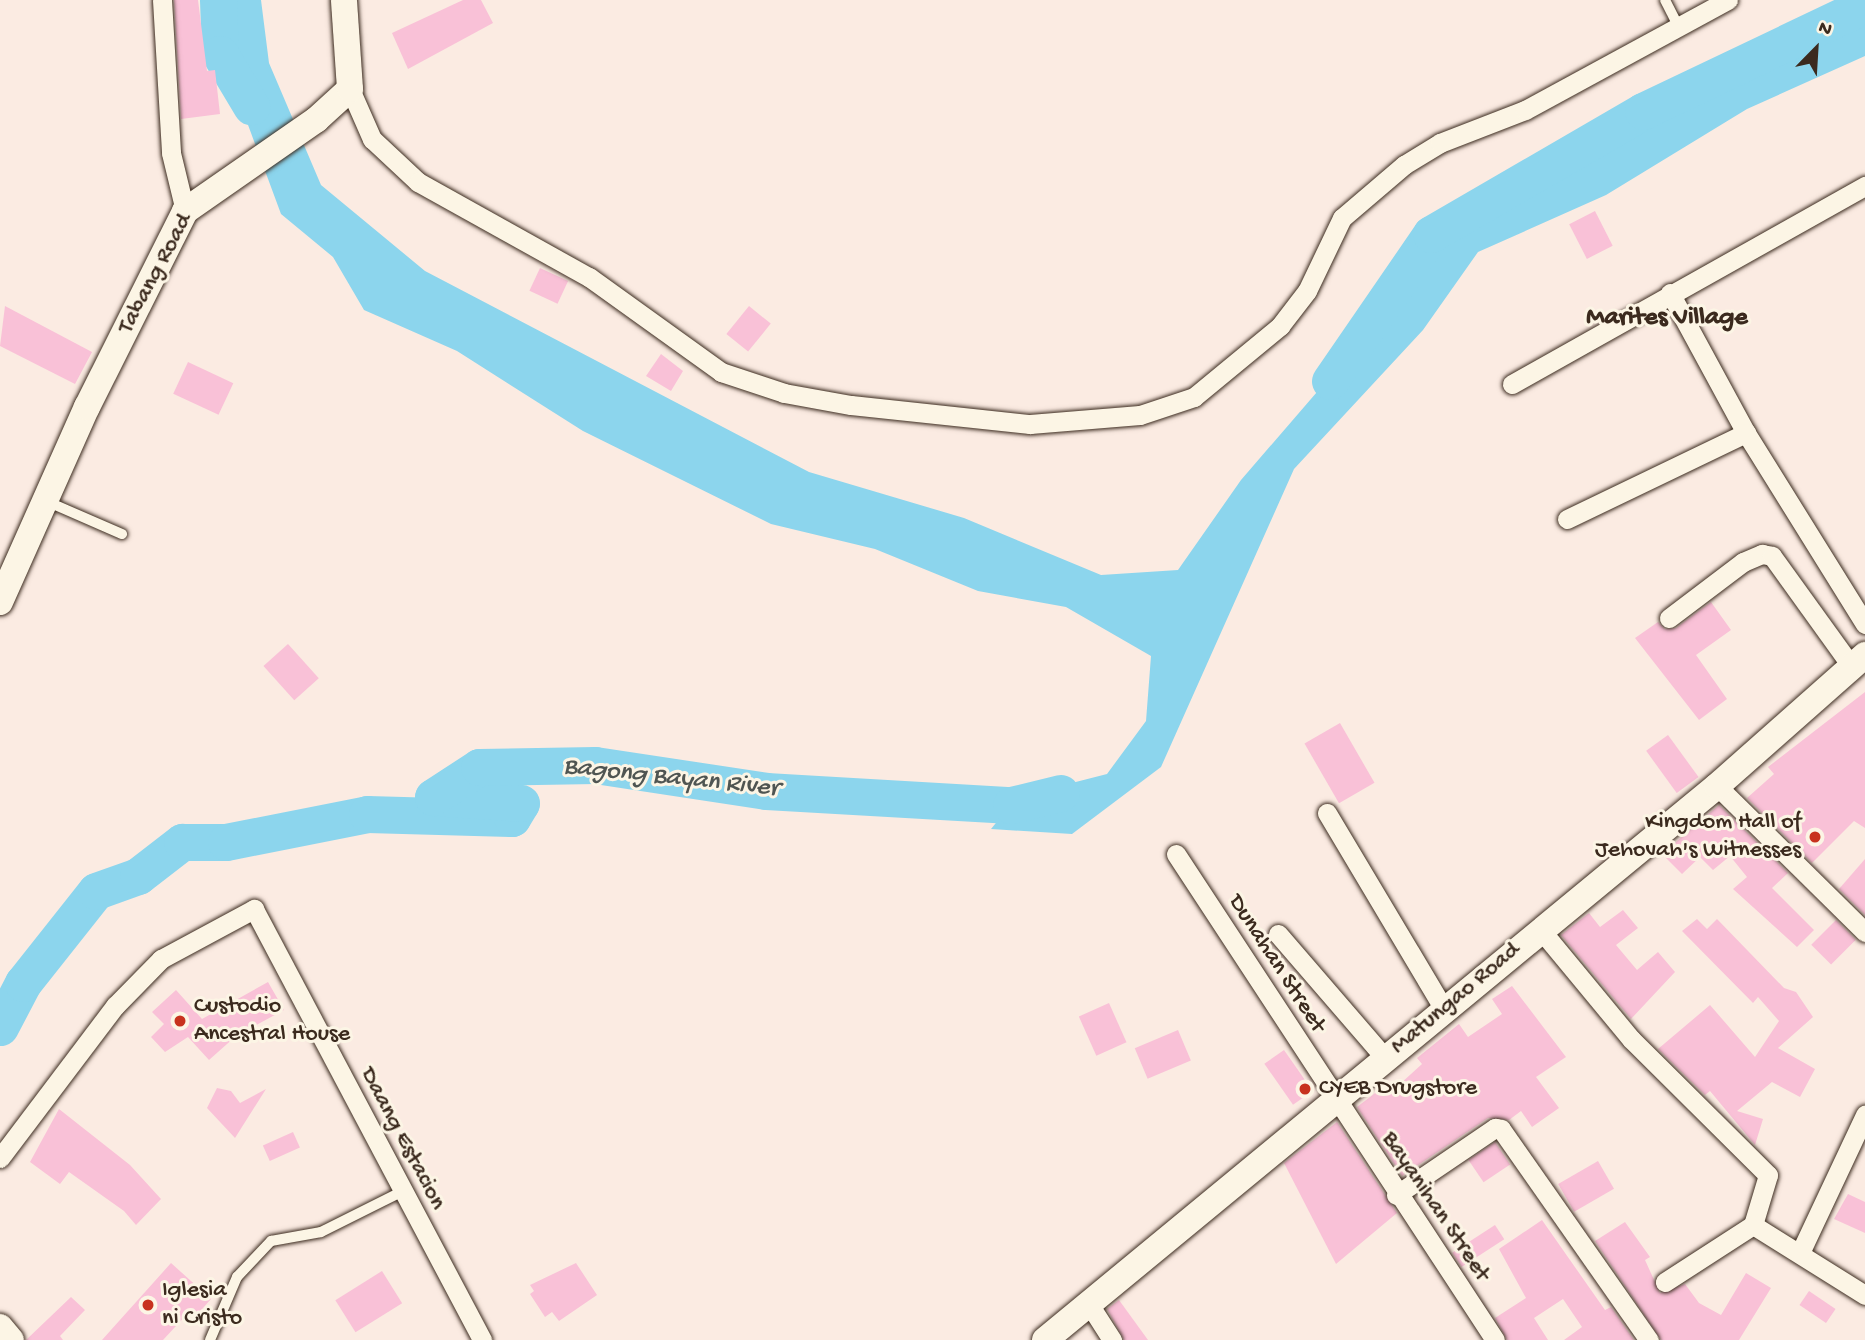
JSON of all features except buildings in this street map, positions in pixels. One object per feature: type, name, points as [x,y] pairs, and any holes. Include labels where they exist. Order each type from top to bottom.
[{"type":"main road","points":[[344,0],[350,89]]},
{"type":"main road","name":"Tabang Road","points":[[0,602],[185,211],[261,155],[316,120],[350,89]]},
{"type":"main road","name":"Matungao Road","points":[[1045,1340],[1540,929],[1717,786],[1858,661]]},
{"type":"main road","points":[[0,1327],[11,1340]]},
{"type":"street","points":[[162,0],[171,153],[185,211]]},
{"type":"street","points":[[350,89],[372,139],[418,182],[589,277],[721,372],[785,393],[851,405],[1030,424],[1140,415],[1194,397],[1280,326],[1307,291],[1342,218],[1404,166],[1440,143],[1525,110],[1725,1]]},
{"type":"street","points":[[1512,384],[1865,186]]},
{"type":"street","points":[[1670,293],[1746,433],[1865,624]]},
{"type":"street","points":[[1567,519],[1746,433]]},
{"type":"street","points":[[1670,618],[1743,562],[1762,554],[1772,556],[1858,661]]},
{"type":"street","points":[[1717,786],[1865,932]]},
{"type":"street","points":[[1326,813],[1444,1009]]},
{"type":"street","name":"Dunahan Street","points":[[1176,854],[1334,1101]]},
{"type":"street","name":"Daang Estacion","points":[[0,1158],[115,1006],[161,959],[254,909],[401,1192],[482,1340]]},
{"type":"street","points":[[1540,929],[1631,1039],[1768,1175],[1753,1225],[1665,1282]]},
{"type":"street","points":[[1279,934],[1385,1058]]},
{"type":"street","name":"Bayanihan Street","points":[[1334,1101],[1495,1340]]},
{"type":"street","points":[[1800,1253],[1865,1115]]},
{"type":"street","points":[[1396,1195],[1501,1129],[1649,1340]]},
{"type":"street","points":[[1753,1225],[1865,1295]]},
{"type":"street","points":[[1089,1304],[1112,1340]]},
{"type":"lane","points":[[1665,0],[1679,27]]},
{"type":"lane","points":[[46,500],[122,534]]},
{"type":"lane","points":[[210,1340],[237,1277],[271,1241],[321,1232],[401,1192]]},
{"type":"water","points":[[209,0],[261,0],[269,63],[321,185],[425,271],[809,472],[964,518],[1101,575],[1178,570],[1241,480],[1373,327],[1461,209],[1545,180],[1640,108],[1777,59],[1865,4],[1865,56],[1747,109],[1606,195],[1478,252],[1423,330],[1294,469],[1161,767],[1072,834],[991,829],[1017,797],[1107,774],[1146,721],[1151,656],[1066,607],[978,591],[875,549],[771,524],[583,431],[457,351],[364,310],[333,257],[281,214],[207,14]]},
{"type":"waterway","points":[[218,0],[220,54],[251,106]]},
{"type":"waterway","points":[[1330,381],[1431,234],[1643,111],[1865,5]]},
{"type":"waterway","name":"Bagong Bayan River","points":[[0,1027],[23,983],[96,891],[138,876],[182,842],[226,842],[367,814],[512,818],[521,803],[433,797],[479,767],[595,765],[766,791],[1011,805],[1061,793]]},
{"type":"place","name":"Kingdom Hall of Jehovah's Witnesses","points":[[1815,837]]},
{"type":"place","name":"Custodio Ancestral House","points":[[180,1021]]},
{"type":"place","name":"CYEB Drugstore","points":[[1305,1089]]},
{"type":"place","name":"Iglesia ni Cristo","points":[[148,1305]]},
{"type":"district","name":"Marites Village","points":[[1667,319]]}]
